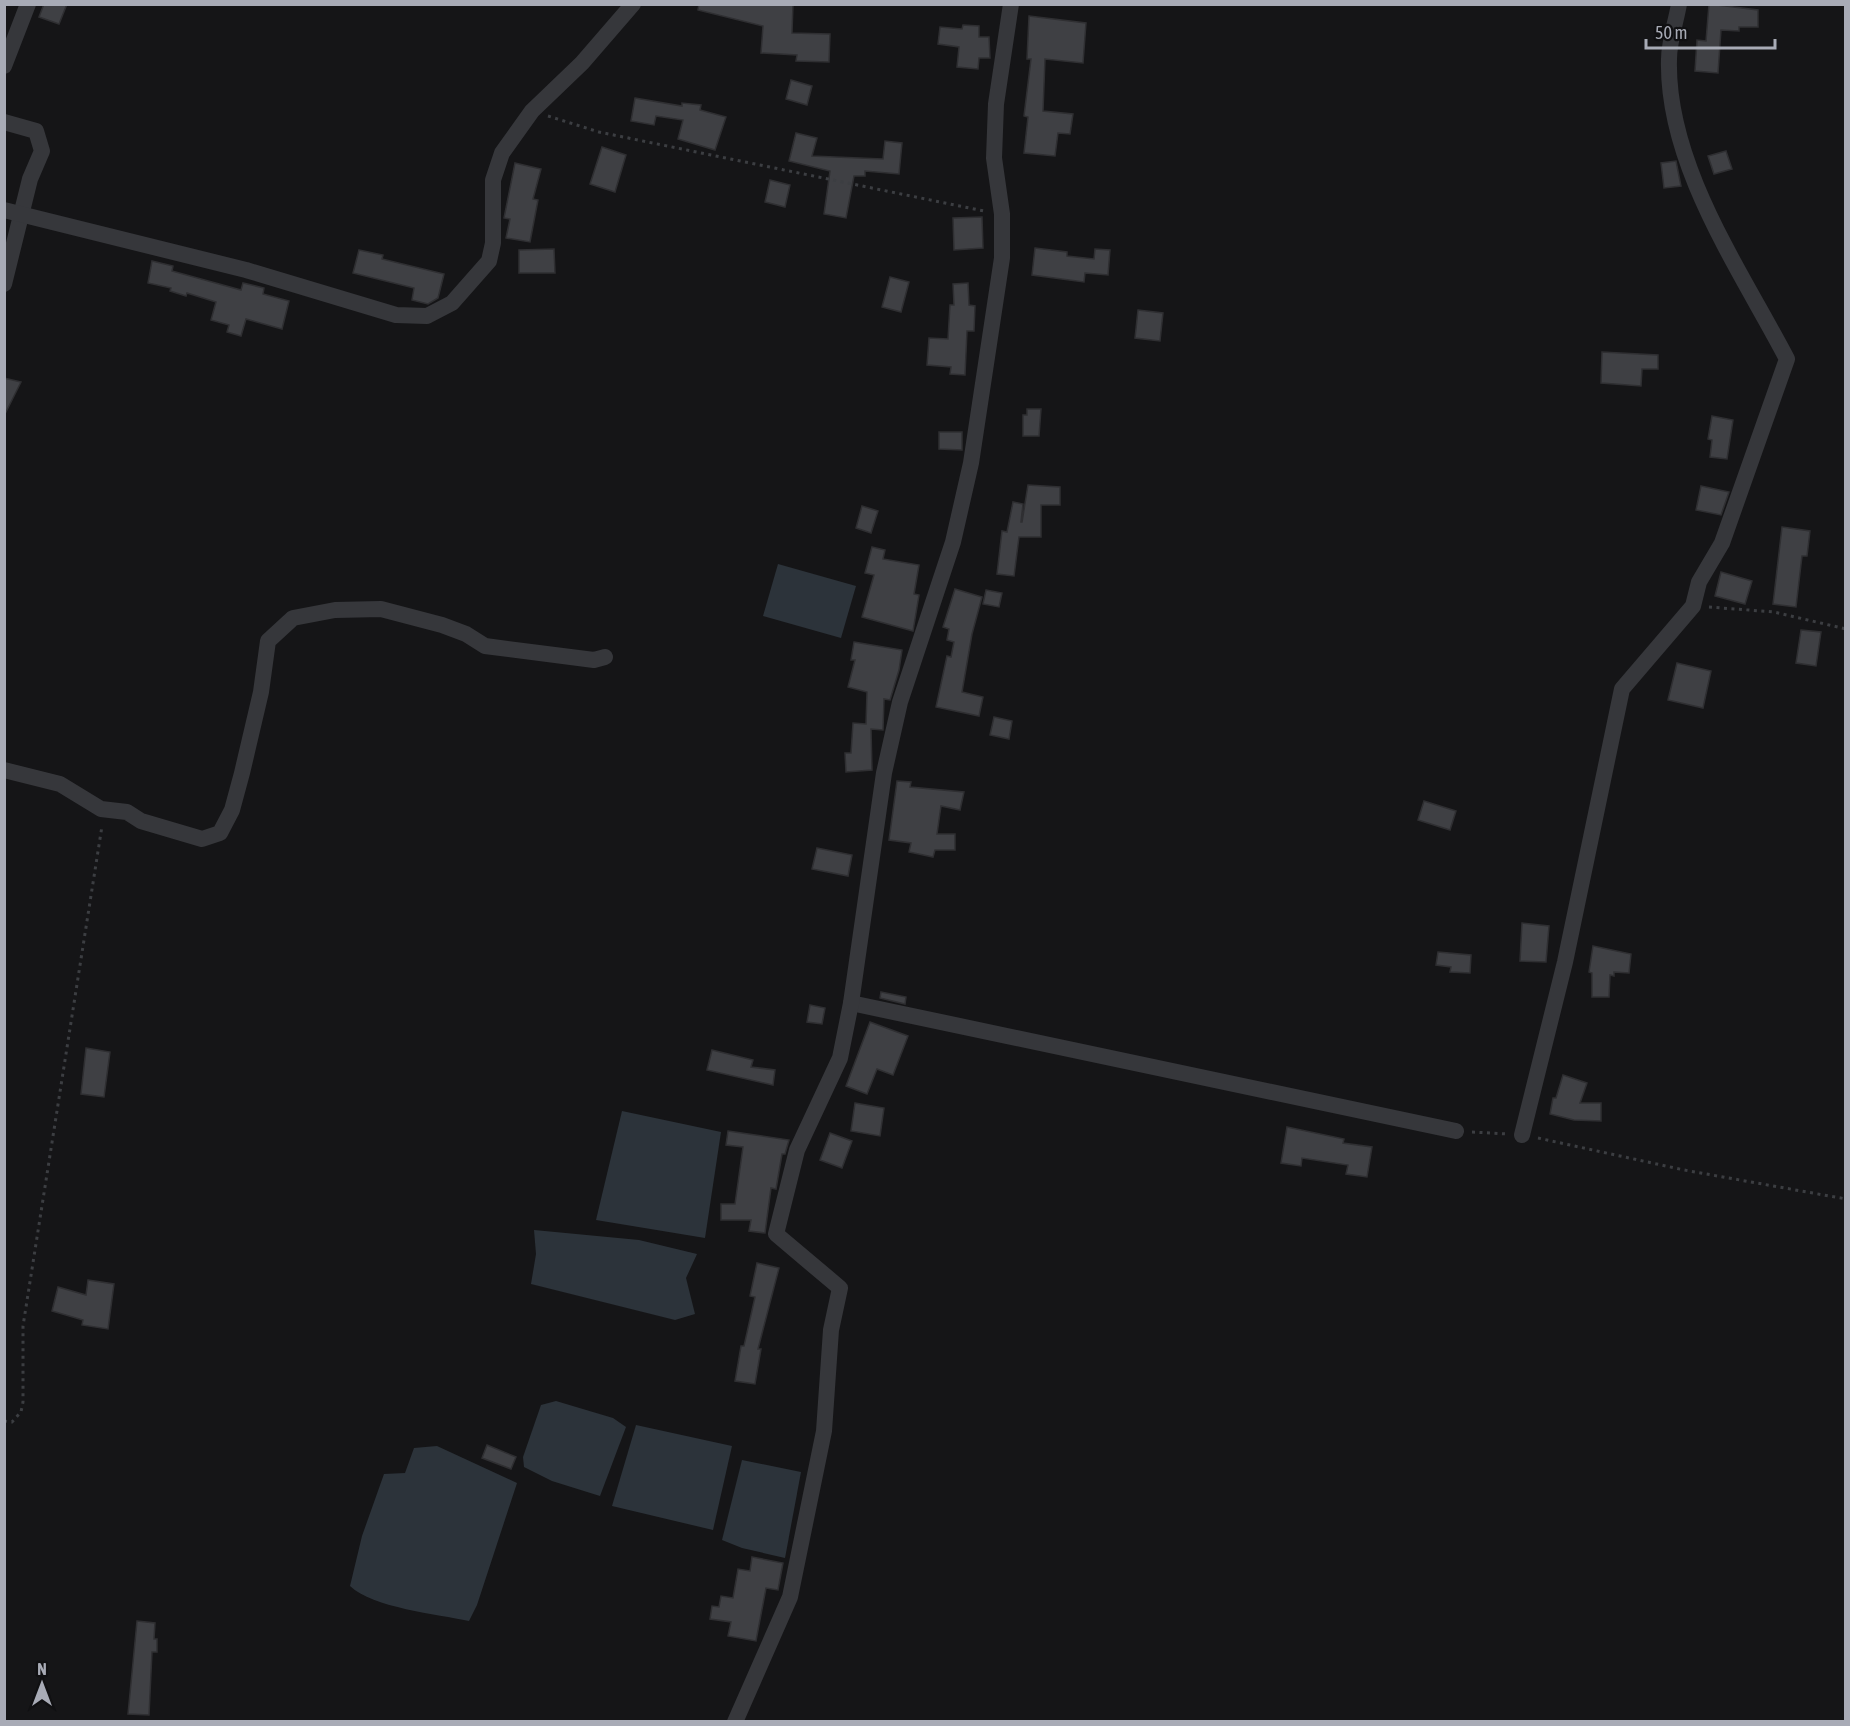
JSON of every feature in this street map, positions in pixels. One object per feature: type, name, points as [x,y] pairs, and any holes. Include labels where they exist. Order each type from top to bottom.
[{"type":"street","points":[[4,66],[28,4]]},
{"type":"street","points":[[4,210],[246,270],[396,315],[427,316],[452,303],[489,261],[493,243],[493,180],[502,153],[532,111],[582,63],[633,4]]},
{"type":"street","points":[[735,1722],[790,1598],[824,1431],[831,1330],[840,1288],[776,1233],[797,1150],[840,1058],[851,1004],[884,773],[900,702],[953,542],[971,463],[1002,258],[1002,214],[994,158],[996,104],[1011,4]]},
{"type":"street","points":[[1522,1135],[1565,962],[1622,689],[1693,606],[1699,582],[1722,543],[1787,359],[1715,223],[1683,152],[1674,111],[1669,58],[1679,4]]},
{"type":"street","points":[[4,122],[36,131],[42,151],[30,179],[24,214],[4,284]]},
{"type":"street","points":[[4,770],[60,784],[101,809],[128,812],[141,821],[202,839],[220,833],[232,810],[261,692],[268,641],[293,618],[335,610],[381,609],[442,625],[466,634],[485,646],[594,660],[604,657]]},
{"type":"street","points":[[851,1004],[1456,1131]]},
{"type":"path","points":[[532,111],[599,132],[1002,214]]},
{"type":"path","points":[[1693,606],[1774,612],[1845,629]]},
{"type":"path","points":[[4,1421],[12,1422],[21,1412],[23,1402],[23,1326],[102,830],[101,809]]},
{"type":"path","points":[[1456,1131],[1522,1135],[1684,1170],[1845,1198]]},
{"type":"shaded area","points":[[778,564],[856,586],[841,638],[763,616]]},
{"type":"shaded area","points":[[622,1111],[721,1132],[705,1238],[596,1220]]},
{"type":"shaded area","points":[[534,1230],[639,1240],[697,1254],[686,1278],[695,1314],[675,1320],[531,1284],[536,1254]]},
{"type":"shaded area","points":[[556,1401],[613,1418],[626,1427],[600,1496],[552,1481],[524,1467],[523,1457],[541,1405]]},
{"type":"shaded area","points":[[636,1425],[732,1446],[713,1530],[612,1506]]},
{"type":"shaded area","points":[[437,1446],[517,1483],[477,1605],[469,1621],[389,1605],[360,1594],[350,1586],[362,1536],[384,1474],[405,1473],[414,1448]]},
{"type":"shaded area","points":[[742,1460],[801,1472],[785,1558],[742,1548],[722,1540]]},
{"type":"building","points":[[44,4],[67,4],[59,24],[39,17]]},
{"type":"building","points":[[699,4],[793,4],[792,33],[830,34],[829,62],[796,61],[797,55],[761,53],[763,26],[698,10]]},
{"type":"building","points":[[1709,4],[1758,10],[1758,27],[1739,27],[1739,31],[1721,30],[1718,73],[1695,71],[1697,40],[1706,41]]},
{"type":"building","points":[[1029,16],[1086,23],[1083,63],[1045,59],[1043,111],[1073,114],[1070,134],[1058,133],[1055,156],[1024,153],[1028,117],[1024,116],[1031,59],[1027,59]]},
{"type":"building","points":[[963,25],[979,26],[979,37],[989,37],[990,58],[979,58],[978,69],[957,67],[959,47],[938,44],[940,27],[962,29]]},
{"type":"building","points":[[791,80],[812,86],[807,105],[786,99]]},
{"type":"building","points":[[635,98],[682,106],[682,103],[701,105],[700,110],[726,117],[715,150],[678,139],[683,120],[656,116],[654,125],[631,121]]},
{"type":"building","points":[[796,133],[817,138],[812,156],[883,159],[885,141],[902,143],[899,174],[865,171],[865,176],[854,176],[846,218],[824,214],[830,171],[789,161]]},
{"type":"building","points":[[602,147],[626,155],[615,192],[590,184]]},
{"type":"building","points":[[1726,151],[1732,169],[1714,174],[1708,156]]},
{"type":"building","points":[[1676,161],[1681,186],[1664,188],[1661,163]]},
{"type":"building","points":[[515,163],[541,169],[533,199],[538,200],[530,242],[506,238],[510,219],[504,218]]},
{"type":"building","points":[[770,180],[790,185],[785,207],[765,202]]},
{"type":"building","points":[[982,217],[983,248],[954,250],[953,218]]},
{"type":"building","points":[[1035,248],[1067,252],[1067,256],[1094,259],[1095,249],[1110,250],[1108,275],[1085,273],[1084,282],[1032,275]]},
{"type":"building","points":[[554,249],[555,273],[519,273],[519,250]]},
{"type":"building","points":[[359,250],[383,255],[382,259],[444,274],[438,298],[428,304],[412,300],[414,288],[353,273]]},
{"type":"building","points":[[152,261],[173,266],[172,271],[241,290],[243,283],[264,288],[263,294],[289,301],[282,329],[246,319],[241,336],[227,332],[229,325],[211,320],[216,302],[187,293],[186,296],[170,291],[171,288],[148,283]]},
{"type":"building","points":[[890,277],[909,282],[901,312],[882,307]]},
{"type":"building","points":[[968,283],[969,305],[975,306],[974,331],[967,331],[965,375],[950,374],[951,367],[927,365],[929,338],[948,339],[950,305],[954,305],[953,284]]},
{"type":"building","points":[[1138,310],[1163,313],[1160,341],[1135,338]]},
{"type":"building","points":[[1602,352],[1658,355],[1658,369],[1642,369],[1641,386],[1601,383]]},
{"type":"building","points":[[4,378],[21,382],[4,416]]},
{"type":"building","points":[[1027,409],[1041,409],[1039,436],[1023,436],[1023,415],[1027,415]]},
{"type":"building","points":[[1712,416],[1733,420],[1727,459],[1710,457],[1712,440],[1708,439]]},
{"type":"building","points":[[939,432],[962,432],[962,450],[939,449]]},
{"type":"building","points":[[1028,485],[1060,487],[1060,505],[1041,505],[1041,537],[1019,537],[1014,576],[997,574],[1002,531],[1007,532],[1013,502],[1023,504],[1022,522]]},
{"type":"building","points":[[1701,486],[1729,492],[1721,515],[1696,510]]},
{"type":"building","points":[[862,506],[878,511],[871,533],[856,528]]},
{"type":"building","points":[[1782,527],[1810,531],[1807,556],[1802,556],[1796,607],[1773,604]]},
{"type":"building","points":[[872,547],[885,550],[883,559],[919,565],[914,594],[919,595],[913,631],[862,617],[874,575],[865,573]]},
{"type":"building","points":[[1721,572],[1752,581],[1745,604],[1715,596]]},
{"type":"building","points":[[955,589],[982,597],[972,634],[962,692],[983,697],[979,716],[936,707],[947,656],[951,657],[954,642],[947,640],[949,629],[943,627]]},
{"type":"building","points":[[986,590],[1002,593],[999,607],[983,604]]},
{"type":"building","points":[[1801,630],[1821,632],[1816,666],[1796,663]]},
{"type":"building","points":[[854,642],[902,650],[890,700],[884,699],[883,730],[871,729],[872,770],[846,772],[845,753],[851,753],[853,723],[866,724],[867,692],[848,687],[855,660],[851,660]]},
{"type":"building","points":[[1677,663],[1711,671],[1703,708],[1668,700]]},
{"type":"building","points":[[994,717],[1012,721],[1009,739],[990,735]]},
{"type":"building","points":[[897,781],[911,782],[910,787],[964,792],[960,810],[941,806],[937,834],[955,834],[955,850],[935,850],[933,857],[909,852],[911,843],[889,840]]},
{"type":"building","points":[[1424,801],[1456,811],[1450,830],[1418,820]]},
{"type":"building","points":[[817,848],[852,855],[848,876],[812,869]]},
{"type":"building","points":[[1522,923],[1549,926],[1546,962],[1520,961]]},
{"type":"building","points":[[1593,946],[1631,954],[1629,973],[1614,972],[1614,976],[1610,975],[1609,997],[1592,997],[1592,973],[1589,972]]},
{"type":"building","points":[[1438,952],[1471,955],[1470,973],[1450,972],[1451,967],[1436,965]]},
{"type":"building","points":[[881,992],[906,997],[905,1004],[880,998]]},
{"type":"building","points":[[810,1005],[825,1008],[822,1024],[807,1022]]},
{"type":"building","points":[[870,1022],[908,1036],[893,1075],[877,1069],[867,1094],[846,1086]]},
{"type":"building","points":[[86,1048],[110,1052],[104,1097],[81,1094]]},
{"type":"building","points":[[712,1050],[753,1060],[751,1067],[775,1070],[773,1085],[707,1070]]},
{"type":"building","points":[[1563,1075],[1587,1083],[1580,1103],[1601,1103],[1601,1121],[1574,1120],[1550,1114],[1553,1098],[1556,1098]]},
{"type":"building","points":[[855,1103],[884,1108],[880,1136],[851,1131]]},
{"type":"building","points":[[1287,1127],[1344,1139],[1343,1143],[1372,1147],[1367,1177],[1346,1174],[1348,1165],[1302,1158],[1301,1166],[1281,1163]]},
{"type":"building","points":[[728,1131],[789,1140],[785,1154],[782,1154],[776,1189],[771,1188],[765,1233],[749,1231],[751,1220],[721,1220],[721,1204],[735,1204],[743,1147],[726,1145]]},
{"type":"building","points":[[830,1133],[852,1141],[842,1168],[820,1160]]},
{"type":"building","points":[[757,1263],[779,1268],[758,1349],[761,1349],[755,1384],[735,1381],[741,1346],[744,1346],[755,1297],[750,1296]]},
{"type":"building","points":[[88,1280],[114,1284],[108,1329],[82,1325],[83,1320],[52,1311],[58,1287],[86,1295]]},
{"type":"building","points":[[487,1445],[516,1457],[511,1469],[482,1458]]},
{"type":"building","points":[[752,1557],[783,1563],[778,1590],[766,1588],[756,1641],[728,1636],[731,1622],[710,1619],[712,1606],[719,1607],[721,1596],[733,1598],[738,1569],[750,1571]]},
{"type":"building","points":[[137,1621],[155,1623],[154,1639],[157,1639],[157,1652],[152,1652],[149,1715],[128,1714]]}]
